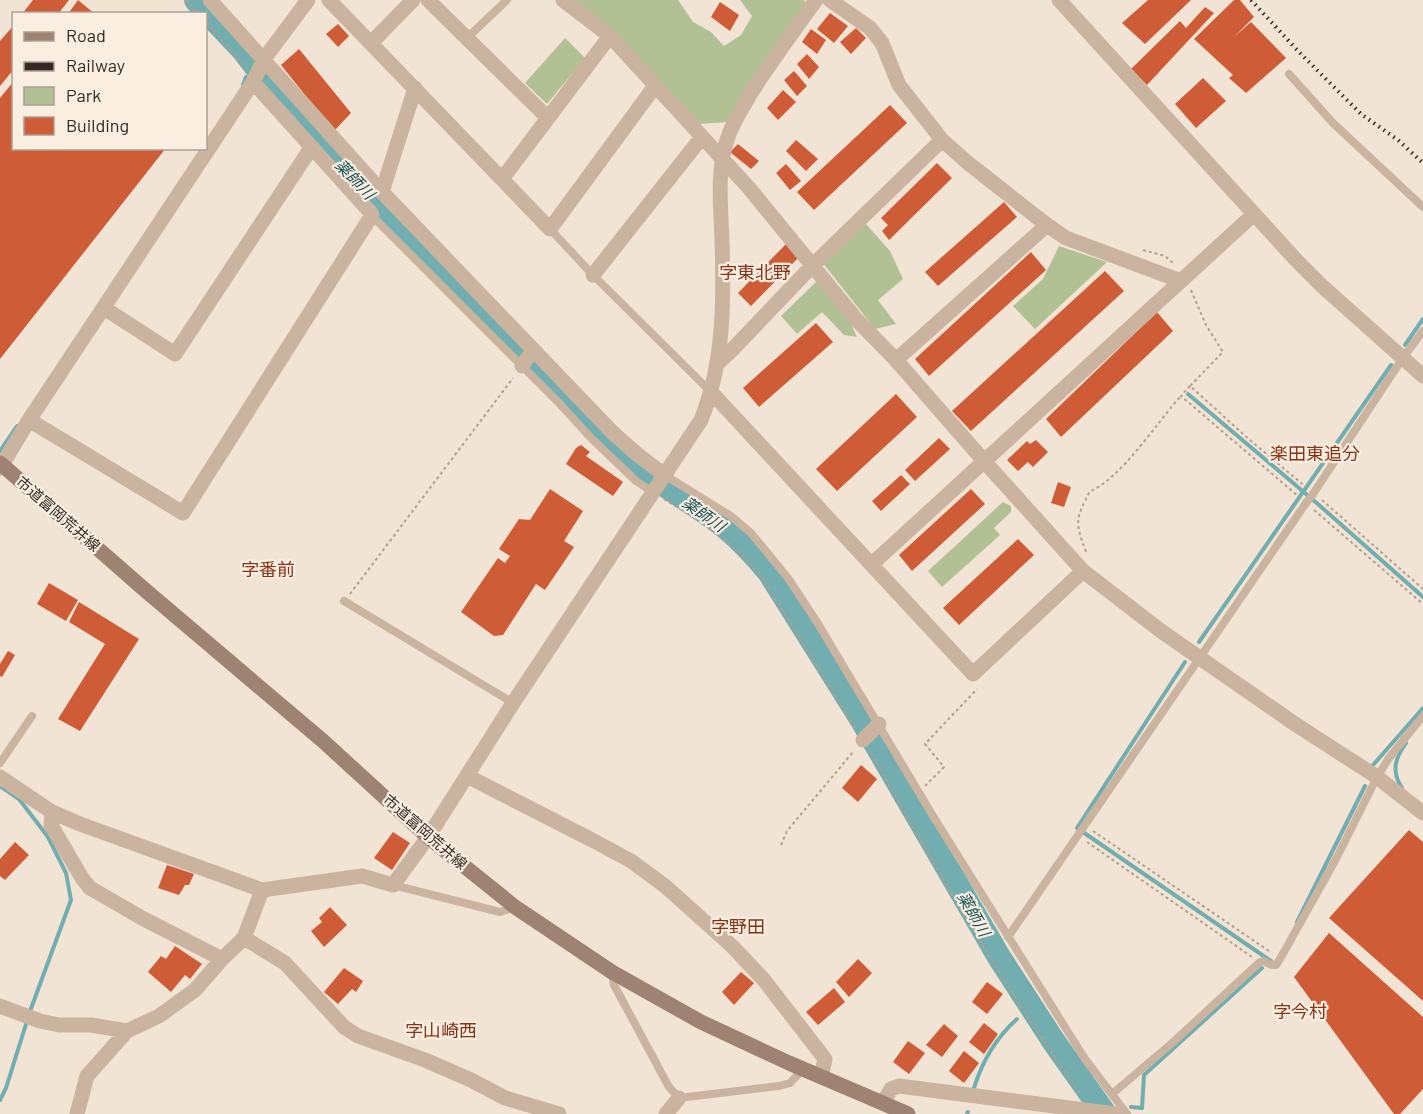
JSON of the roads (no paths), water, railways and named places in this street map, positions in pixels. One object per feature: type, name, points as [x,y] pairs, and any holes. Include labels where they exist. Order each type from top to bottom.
[{"type":"street","points":[[210,0],[382,192],[533,350],[619,439],[666,476]]},
{"type":"street","points":[[1,465],[253,82],[264,59],[308,0]]},
{"type":"street","points":[[329,0],[550,229],[655,86]]},
{"type":"street","points":[[371,43],[413,0]]},
{"type":"street","points":[[428,0],[548,118]]},
{"type":"street","points":[[563,0],[610,36],[748,188],[856,319],[896,360],[984,461],[1086,565],[1161,631],[1295,724],[1377,777],[1423,813]]},
{"type":"street","points":[[0,777],[52,812],[262,890],[362,876],[393,885],[428,837],[701,420],[712,393],[718,363],[724,298],[720,187],[727,138],[738,115],[786,41],[816,0]]},
{"type":"street","points":[[830,0],[876,34],[899,84],[942,140],[1047,225],[1066,238],[1183,279]]},
{"type":"street","points":[[1059,0],[1322,286],[1423,376]]},
{"type":"street","points":[[502,178],[610,36]]},
{"type":"street","points":[[29,420],[183,513],[371,214],[253,82]]},
{"type":"street","points":[[382,192],[415,88]]},
{"type":"street","points":[[593,275],[702,137]]},
{"type":"street","points":[[718,363],[813,265],[942,140]]},
{"type":"street","points":[[104,308],[175,354],[311,148]]},
{"type":"street","points":[[872,564],[1254,214]]},
{"type":"street","points":[[896,360],[1047,225]]},
{"type":"street","points":[[522,366],[533,350]]},
{"type":"street","points":[[712,393],[973,674],[1086,565]]},
{"type":"street","name":"市道富岡荒井線","points":[[1,465],[314,733],[428,837],[515,907],[612,972],[701,1022],[908,1114]]},
{"type":"street","points":[[863,740],[879,724]]},
{"type":"street","points":[[467,776],[631,861],[664,886],[732,946],[764,980],[825,1059],[821,1077]]},
{"type":"street","points":[[52,812],[51,825],[90,888],[150,922],[222,958]]},
{"type":"street","points":[[77,1114],[87,1076],[127,1031],[159,1016],[195,990],[222,958],[244,938],[262,890]]},
{"type":"street","points":[[244,938],[285,963],[344,1028],[358,1036],[425,1060],[505,1098],[559,1114]]},
{"type":"street","points":[[0,1006],[59,1025],[91,1025],[127,1031]]},
{"type":"street","points":[[883,1103],[891,1089],[899,1086],[1116,1114]]},
{"type":"street","points":[[666,1114],[678,1098]]},
{"type":"lane","points":[[467,38],[507,0]]},
{"type":"lane","points":[[1289,74],[1333,123],[1423,207]]},
{"type":"lane","points":[[371,214],[619,466],[654,493]]},
{"type":"lane","points":[[550,229],[712,393]]},
{"type":"lane","points":[[1008,937],[1200,658],[1309,506],[1313,493],[1423,331]]},
{"type":"lane","points":[[666,476],[731,516],[771,555],[817,622],[919,792],[1085,1059],[1127,1114]]},
{"type":"lane","points":[[344,601],[513,704]]},
{"type":"lane","points":[[0,763],[32,716]]},
{"type":"lane","points":[[1112,1094],[1171,1044],[1260,962],[1276,965],[1336,860],[1377,777],[1389,758],[1423,716]]},
{"type":"lane","points":[[393,885],[500,912],[515,907]]},
{"type":"lane","points":[[612,972],[614,985],[624,1007],[669,1087],[678,1098],[779,1086],[790,1083],[803,1069]]},
{"type":"waterway","name":"薬師川","points":[[196,0],[243,50],[277,94],[332,155],[608,442],[650,476],[724,526],[769,572],[863,722],[999,957],[1054,1042],[1105,1114]]},
{"type":"waterway","points":[[243,85],[246,77]]},
{"type":"waterway","points":[[1405,345],[1423,319]]},
{"type":"waterway","points":[[1199,642],[1391,365]]},
{"type":"waterway","points":[[1188,394],[1423,597]]},
{"type":"waterway","points":[[0,451],[17,426]]},
{"type":"waterway","points":[[1185,662],[1077,828],[1271,961]]},
{"type":"waterway","points":[[1373,765],[1423,708]]},
{"type":"waterway","points":[[1402,788],[1396,776],[1396,765],[1399,754],[1406,743]]},
{"type":"waterway","points":[[0,786],[19,799],[48,837],[66,873],[71,900],[29,1014]]},
{"type":"waterway","points":[[1297,922],[1365,786]]},
{"type":"waterway","points":[[1131,1107],[1142,1108],[1144,1075],[1262,968]]},
{"type":"waterway","name":"薬師川","points":[[1028,1011],[1033,1007]]},
{"type":"waterway","points":[[974,1088],[991,1050],[1017,1019]]},
{"type":"waterway","points":[[0,1100],[27,1021]]},
{"type":"railway","points":[[1251,0],[1361,114],[1398,140],[1423,163]]},
{"type":"district","name":"字東北野","points":[[755,273]]},
{"type":"district","name":"楽田東追分","points":[[1315,454]]},
{"type":"district","name":"字番前","points":[[268,570]]},
{"type":"district","name":"字野田","points":[[738,927]]},
{"type":"district","name":"字今村","points":[[1300,1012]]},
{"type":"district","name":"字山崎西","points":[[441,1031]]}]
